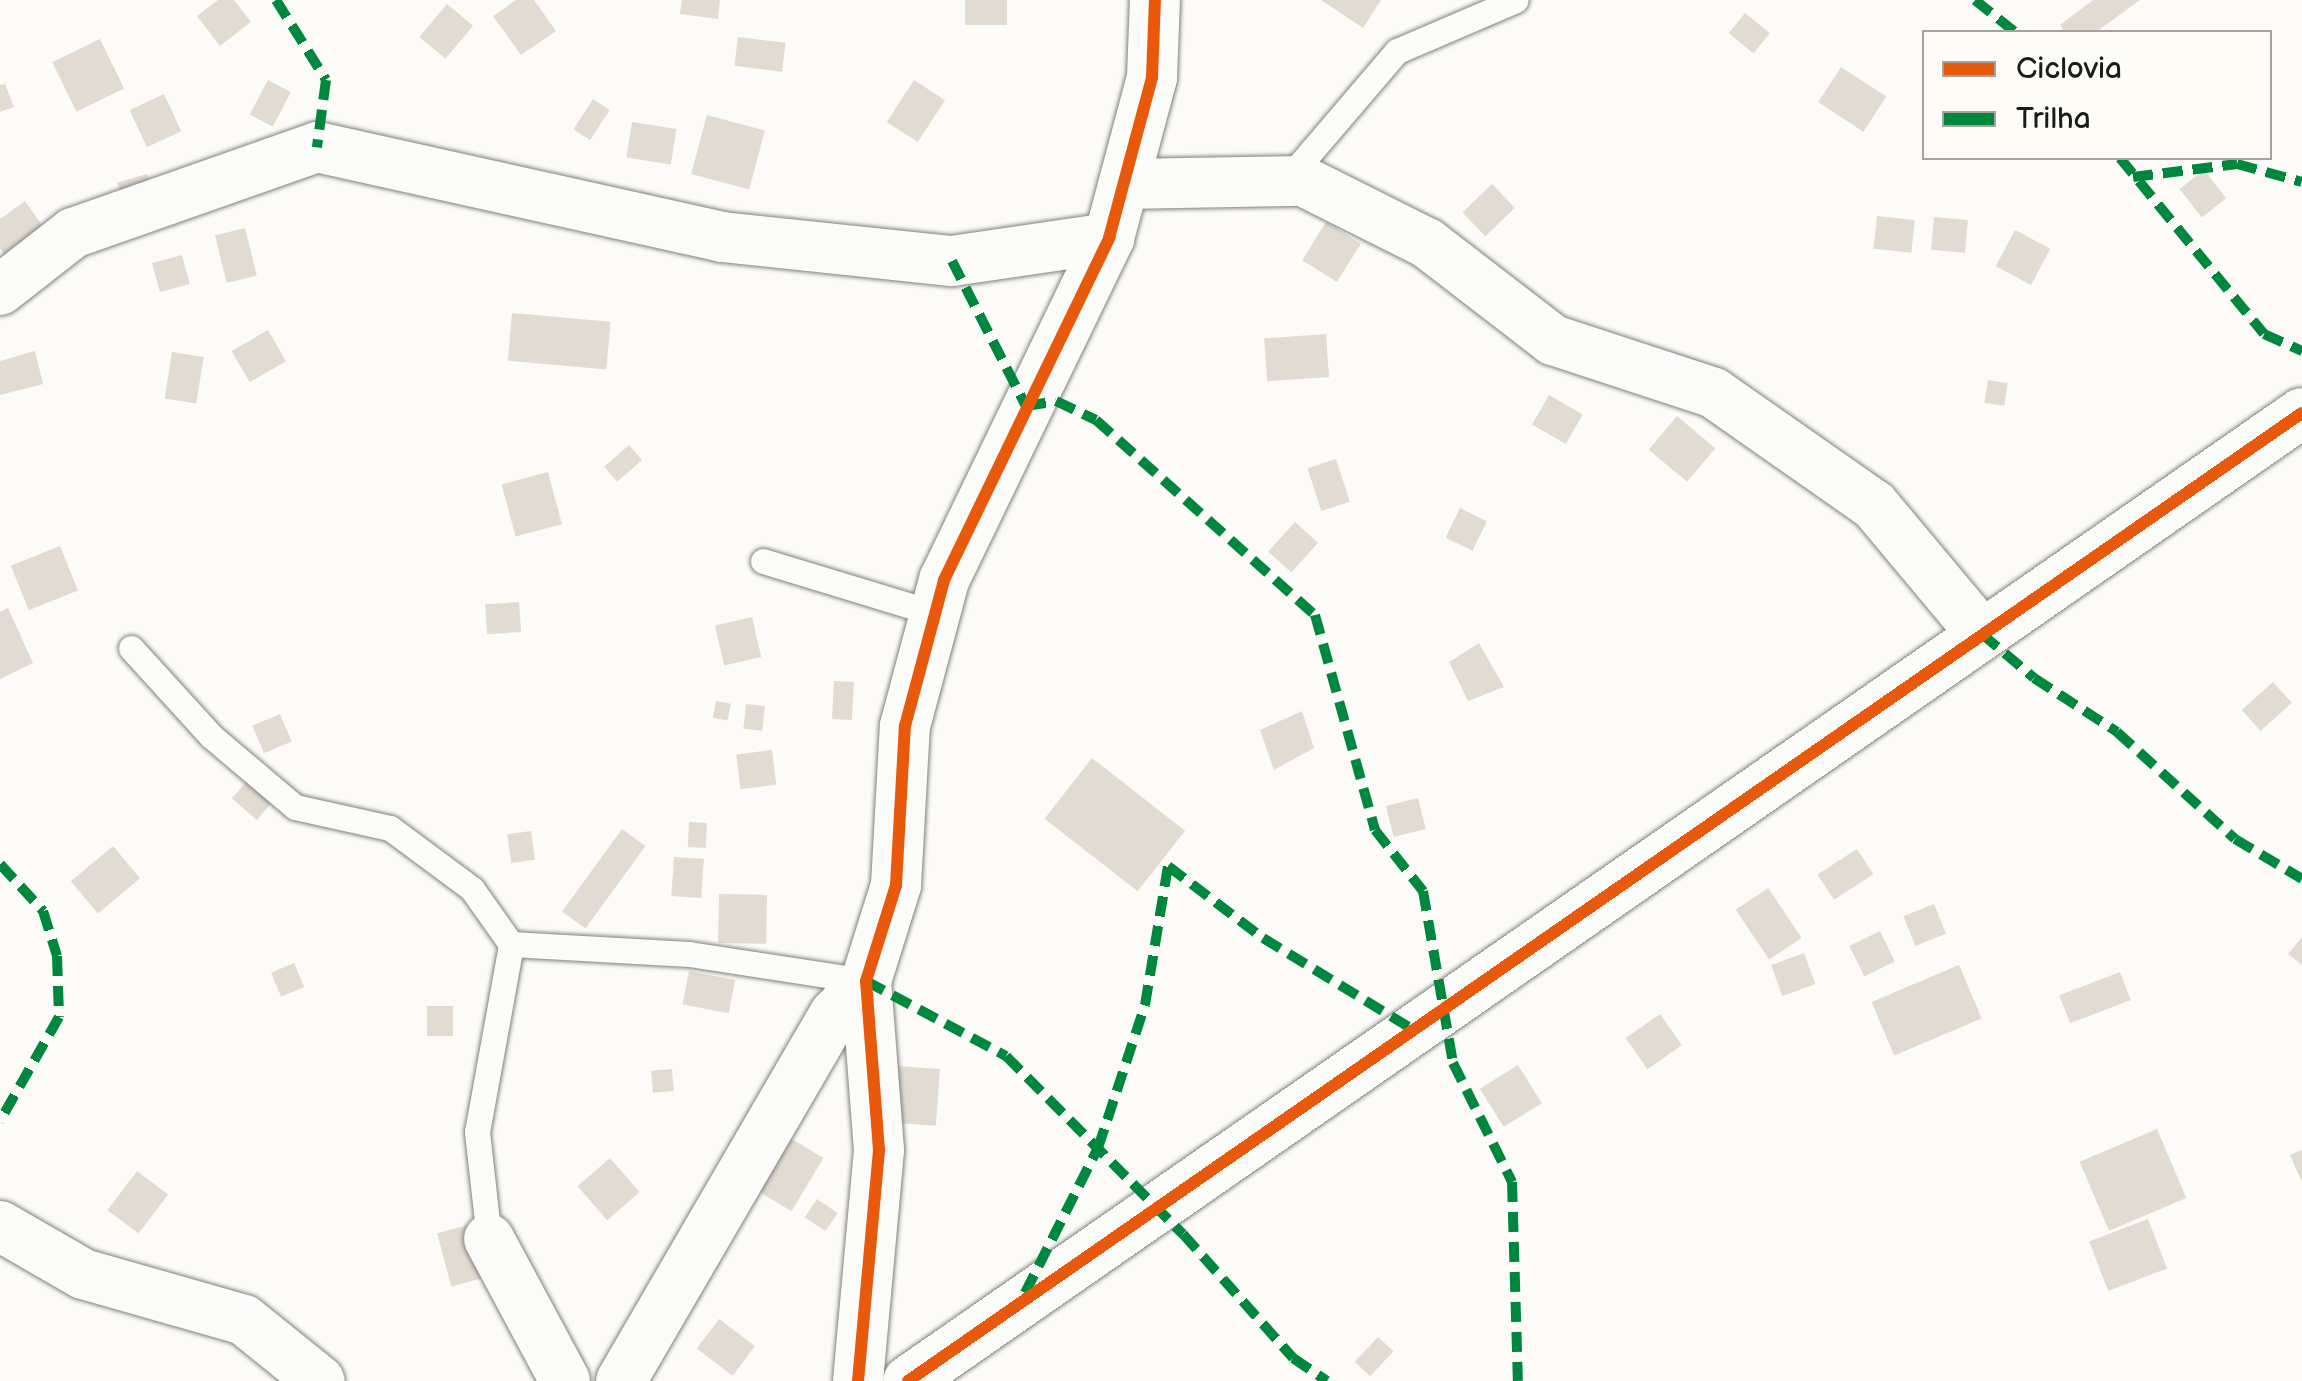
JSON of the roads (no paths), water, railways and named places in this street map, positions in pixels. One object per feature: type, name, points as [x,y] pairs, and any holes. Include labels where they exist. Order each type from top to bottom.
[{"type":"street","points":[[858,1381],[879,1150],[866,981],[896,885],[905,726],[934,612],[985,490],[1108,238],[1152,78],[1155,0]]},
{"type":"street","points":[[0,290],[73,233],[317,148],[722,237],[952,260],[1108,238]]},
{"type":"street","points":[[1124,184],[1303,180],[1426,243],[1553,340],[1714,393],[1874,505],[1982,634]]},
{"type":"street","points":[[908,1381],[2302,413]]},
{"type":"street","points":[[621,1381],[835,1014],[866,981]]},
{"type":"street","points":[[0,1226],[83,1274],[244,1320],[320,1381]]},
{"type":"street","points":[[489,1239],[565,1381]]},
{"type":"lane","points":[[1285,182],[1396,51],[1516,0]]},
{"type":"lane","points":[[762,561],[934,612]]},
{"type":"lane","points":[[130,648],[211,736],[295,807],[390,828],[472,889],[510,944],[476,1132],[489,1239]]},
{"type":"lane","points":[[510,944],[689,954],[866,981]]}]
